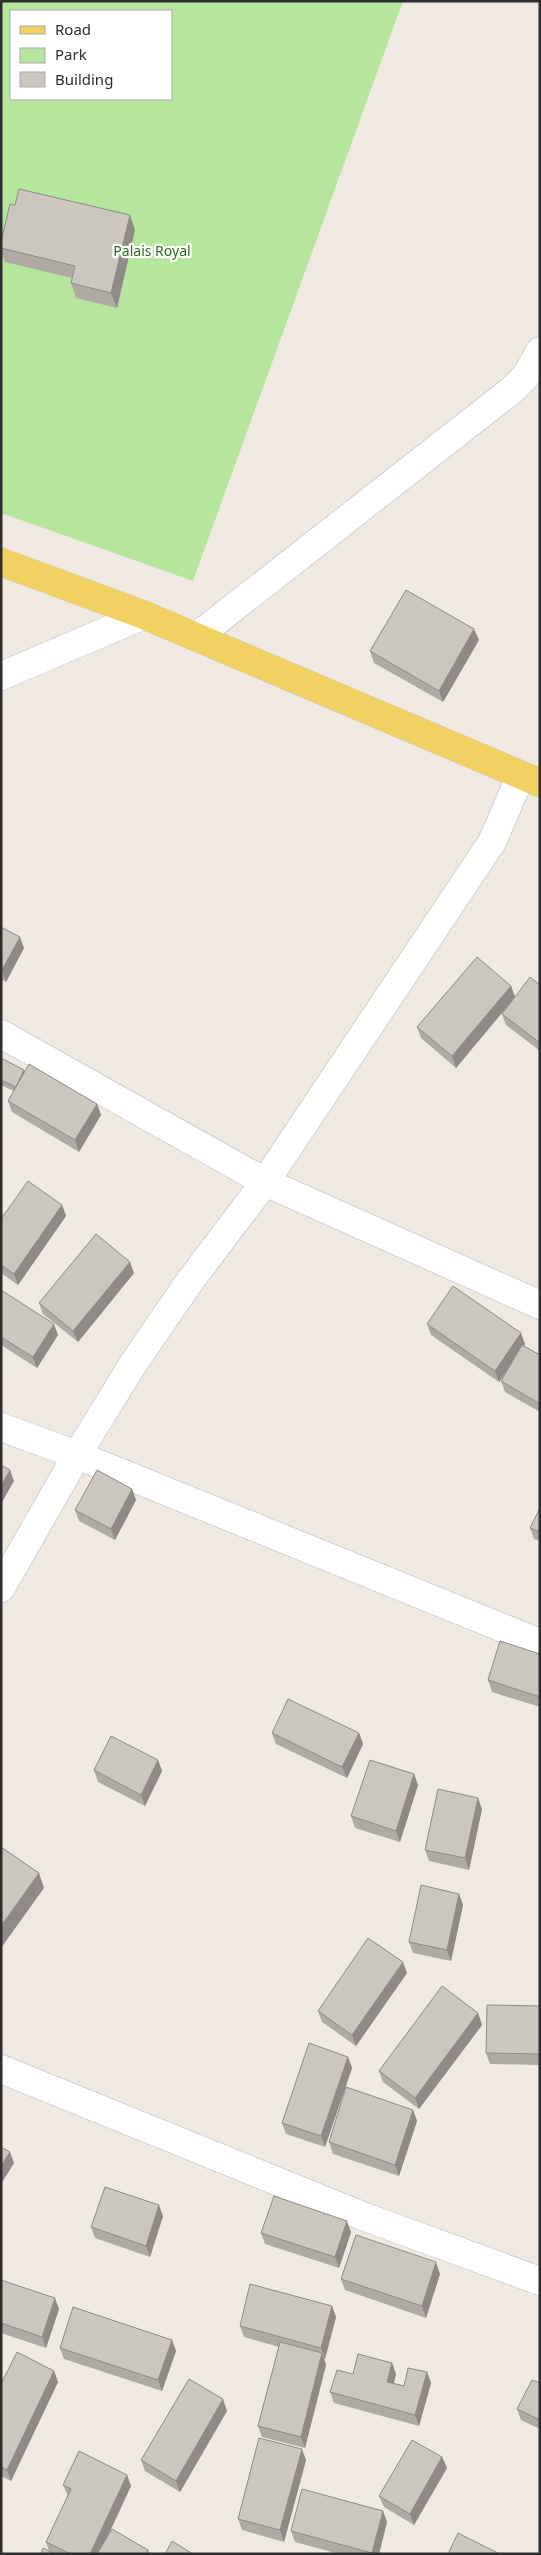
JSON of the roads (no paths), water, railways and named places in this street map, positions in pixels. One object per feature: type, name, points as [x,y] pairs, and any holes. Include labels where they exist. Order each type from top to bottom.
[{"type":"main road","points":[[1,562],[144,615],[530,779]]},
{"type":"street","points":[[196,638],[512,390],[525,376],[540,351]]},
{"type":"street","points":[[1,676],[144,615]]},
{"type":"street","points":[[1,1588],[77,1454],[133,1364],[185,1289],[265,1182],[492,842],[530,779]]},
{"type":"street","points":[[1,1034],[265,1182],[540,1306]]},
{"type":"street","points":[[1,1427],[77,1454],[540,1643]]},
{"type":"street","points":[[1,2069],[364,2217],[540,2282]]},
{"type":"park label","name":"Palais Royal","points":[[152,250]]}]
